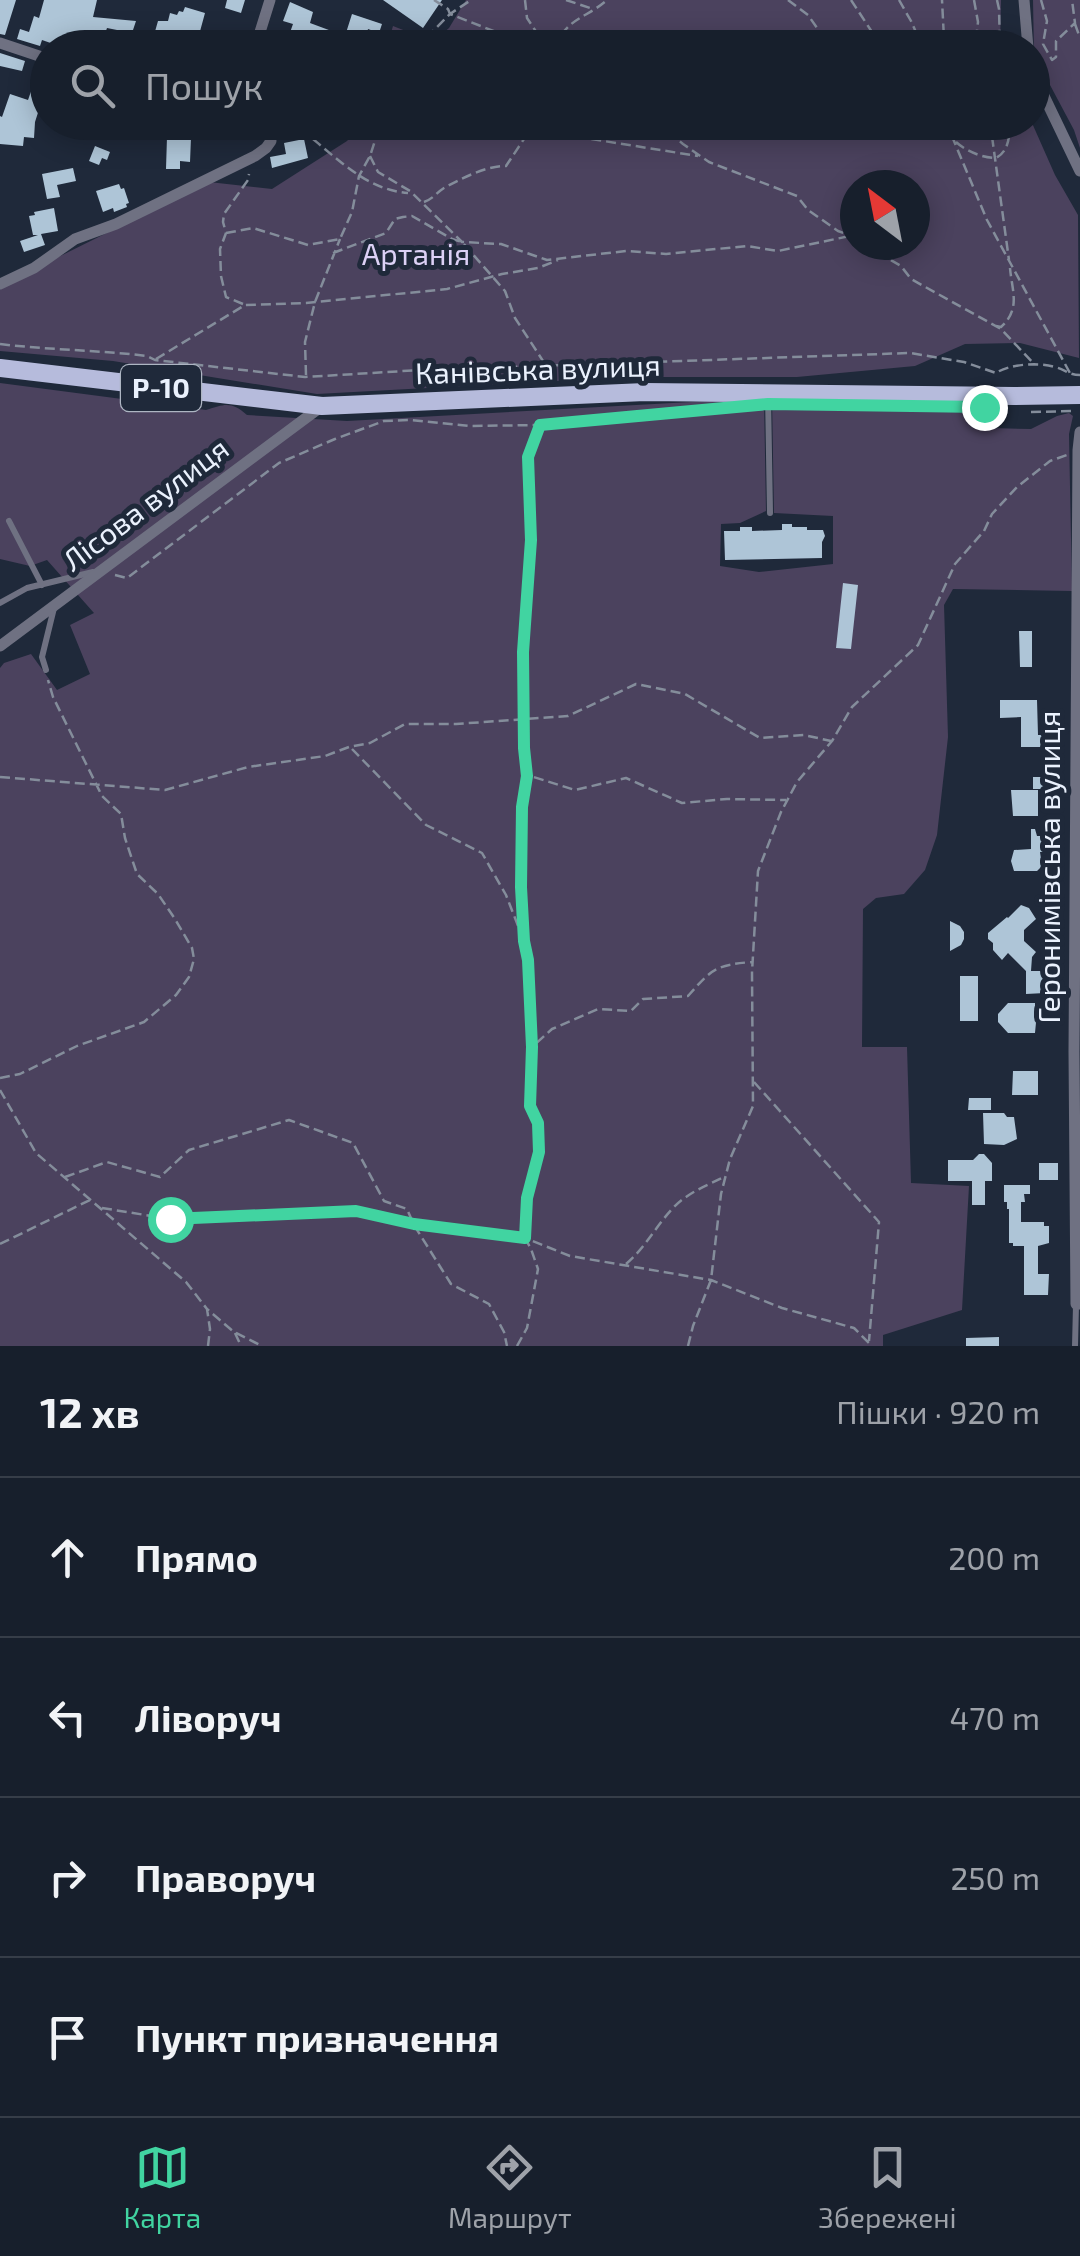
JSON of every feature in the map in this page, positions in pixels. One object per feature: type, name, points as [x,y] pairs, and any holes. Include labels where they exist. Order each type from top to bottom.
[{"type":"main road","name":"Канівська вулиця","points":[[0,368],[322,406],[645,392],[768,394],[1075,388]]},
{"type":"street","points":[[260,30],[270,0]]},
{"type":"street","points":[[1024,0],[1026,30]]},
{"type":"street","points":[[0,42],[30,52]]},
{"type":"street","points":[[1050,108],[1080,170]]},
{"type":"street","points":[[0,284],[34,268],[75,239],[116,224],[254,156],[272,140]]},
{"type":"street","name":"Лісова вулиця","points":[[3,642],[322,406]]},
{"type":"street","name":"Геронимівська вулиця","points":[[1078,1304],[1080,432]]},
{"type":"lane","points":[[768,394],[770,513]]},
{"type":"lane","points":[[9,520],[42,585]]},
{"type":"lane","points":[[0,604],[12,594],[99,570]]},
{"type":"lane","points":[[46,670],[42,657],[54,606]]},
{"type":"lane","points":[[1075,1346],[1078,1304]]},
{"type":"path","points":[[434,0],[450,14],[491,30]]},
{"type":"path","points":[[432,30],[471,0]]},
{"type":"path","points":[[526,0],[527,18],[535,30]]},
{"type":"path","points":[[566,0],[594,10]]},
{"type":"path","points":[[565,30],[576,18],[607,0]]},
{"type":"path","points":[[788,0],[808,15],[818,30]]},
{"type":"path","points":[[850,0],[871,30]]},
{"type":"path","points":[[898,0],[916,30]]},
{"type":"path","points":[[942,0],[944,30]]},
{"type":"path","points":[[974,0],[977,30]]},
{"type":"path","points":[[997,0],[1000,30]]},
{"type":"path","points":[[1042,0],[1045,30]]},
{"type":"path","points":[[1072,0],[1080,38]]},
{"type":"path","points":[[1050,59],[1056,57],[1056,41],[1074,23]]},
{"type":"path","points":[[314,140],[359,176],[390,191],[412,193]]},
{"type":"path","points":[[306,377],[306,342],[315,302],[352,212],[359,176],[374,140]]},
{"type":"path","points":[[422,202],[492,165],[506,166],[524,140]]},
{"type":"path","points":[[597,140],[698,156],[797,196],[808,210],[840,232]]},
{"type":"path","points":[[679,140],[698,156]]},
{"type":"path","points":[[954,140],[986,220],[1072,375],[1075,388]]},
{"type":"path","points":[[956,140],[965,149],[990,158],[1003,154],[1008,140]]},
{"type":"path","points":[[993,140],[1014,306],[1007,322],[996,326]]},
{"type":"path","points":[[254,156],[248,180],[224,214],[226,233],[220,249],[226,297],[245,304],[315,302],[447,288],[538,268],[564,258]]},
{"type":"path","points":[[370,156],[378,172],[422,202],[505,291],[515,318],[546,366]]},
{"type":"path","points":[[333,254],[386,234],[395,220],[412,216],[452,239],[500,244],[547,260],[626,251],[666,254],[746,246],[778,252],[840,239]]},
{"type":"path","points":[[226,233],[253,228],[308,245],[340,239]]},
{"type":"path","points":[[891,260],[910,278],[996,326],[1036,366]]},
{"type":"path","points":[[155,360],[245,304]]},
{"type":"path","points":[[0,344],[40,350],[94,350],[306,377],[910,353],[964,362],[996,373],[1006,366],[1036,366],[1080,375]]},
{"type":"path","points":[[99,570],[128,578],[280,463],[384,421],[540,425],[729,408]]},
{"type":"path","points":[[517,1346],[527,1328],[538,1270],[525,1238],[527,1198],[539,1152],[538,1123],[530,1106],[532,1047],[521,887],[522,807],[527,776],[523,652],[531,540],[528,457],[540,425]]},
{"type":"path","points":[[688,1346],[711,1280],[726,1176],[740,1131],[753,1106],[752,962],[758,871],[787,800],[797,782],[832,742],[852,706],[918,645],[955,564],[984,531],[992,514],[1050,462],[1078,450]]},
{"type":"path","points":[[0,1078],[20,1074],[76,1046],[144,1022],[176,995],[189,978],[194,959],[176,918],[137,874],[121,814],[102,796],[52,697],[46,670]]},
{"type":"path","points":[[0,777],[165,790],[248,768],[325,756],[370,743],[405,724],[568,716],[636,684],[684,694],[760,738],[804,735],[832,742]]},
{"type":"path","points":[[350,747],[426,825],[482,852],[506,894],[524,941]]},
{"type":"path","points":[[527,776],[575,790],[626,778],[682,803],[787,800]]},
{"type":"path","points":[[532,1047],[552,1029],[598,1008],[631,1011],[643,999],[688,996],[725,964],[752,962]]},
{"type":"path","points":[[753,1080],[879,1222],[869,1344]]},
{"type":"path","points":[[0,1090],[36,1153],[186,1282],[208,1310],[234,1332],[262,1346]]},
{"type":"path","points":[[65,1177],[107,1162],[160,1177],[189,1150],[288,1120],[353,1143],[384,1200],[408,1209],[451,1284],[489,1304],[504,1332],[506,1346]]},
{"type":"path","points":[[625,1265],[642,1251],[683,1198],[726,1176]]},
{"type":"path","points":[[0,1244],[92,1200]]},
{"type":"path","points":[[102,1208],[170,1219],[356,1211],[414,1224],[525,1238],[570,1256],[711,1280],[782,1308],[854,1328],[869,1344]]},
{"type":"path","points":[[208,1310],[208,1346]]},
{"type":"path","points":[[234,1332],[241,1346]]},
{"type":"green space","points":[[466,0],[1001,0],[1000,30],[447,30]]},
{"type":"green space","points":[[1033,0],[1080,0],[1080,148],[1050,85],[1050,30],[1034,30]]},
{"type":"green space","name":"Артанія","points":[[348,140],[1040,140],[1078,215],[1079,358],[1020,343],[965,344],[915,366],[797,377],[627,377],[317,394],[113,361],[0,351],[0,286],[153,210],[200,181],[272,189]]},
{"type":"green space","points":[[0,383],[206,410],[228,405],[247,415],[347,421],[764,398],[766,511],[740,523],[721,524],[720,566],[759,572],[833,564],[833,516],[774,513],[772,399],[995,402],[991,428],[1031,429],[1057,416],[1073,416],[1069,434],[1072,591],[953,589],[944,605],[948,737],[937,835],[925,870],[904,894],[876,898],[863,909],[862,1047],[907,1047],[911,1183],[969,1186],[962,1310],[883,1335],[883,1346],[0,1346],[0,668],[31,654],[57,690],[90,674],[70,625],[94,613],[47,560],[30,566],[0,559]]},
{"type":"building","points":[[0,0],[16,0],[5,35],[0,34]]},
{"type":"building","points":[[44,0],[97,0],[93,17],[136,21],[133,30],[30,30],[30,43],[17,39],[20,29],[29,32],[34,16],[39,18]]},
{"type":"building","points":[[227,0],[245,0],[241,13],[225,8]]},
{"type":"building","points":[[383,0],[442,0],[423,28]]},
{"type":"building","points":[[290,2],[313,12],[310,23],[329,30],[291,30],[293,24],[283,21]]},
{"type":"building","points":[[185,7],[205,13],[200,30],[155,30],[158,21],[168,21],[170,13],[183,12]]},
{"type":"building","points":[[352,14],[382,24],[380,30],[347,30]]},
{"type":"building","points":[[0,53],[25,61],[22,71],[0,66]]},
{"type":"building","points":[[10,94],[28,100],[30,94],[30,138],[24,137],[23,146],[0,144],[0,116]]},
{"type":"building","points":[[167,140],[191,140],[190,162],[180,161],[180,169],[166,169]]},
{"type":"building","points":[[304,140],[308,158],[272,168],[270,157],[286,154],[284,143]]},
{"type":"building","points":[[95,146],[110,152],[99,165],[89,161]]},
{"type":"building","points":[[73,168],[76,181],[57,185],[60,197],[47,199],[42,174]]},
{"type":"building","points":[[119,184],[124,188],[127,207],[103,212],[96,191]]},
{"type":"building","points":[[54,208],[58,231],[41,234],[45,245],[24,252],[20,241],[38,235],[33,235],[29,216]]},
{"type":"building","points":[[782,524],[823,530],[822,558],[725,560],[724,531],[740,531],[740,527],[752,527],[752,531],[782,530]]},
{"type":"building","points":[[843,583],[858,585],[851,649],[836,648]]},
{"type":"building","points":[[1019,631],[1032,631],[1032,667],[1020,667]]},
{"type":"building","points":[[1000,700],[1037,700],[1038,735],[1050,735],[1050,747],[1021,747],[1021,717],[1000,718]]},
{"type":"building","points":[[1033,777],[1054,777],[1054,789],[1033,789]]},
{"type":"building","points":[[1011,790],[1038,790],[1038,816],[1013,816]]},
{"type":"building","points":[[1031,829],[1035,829],[1037,836],[1046,836],[1046,852],[1040,852],[1042,866],[1037,871],[1014,871],[1014,850],[1031,849]]},
{"type":"building","points":[[1021,905],[1029,908],[1036,919],[1024,930],[1024,941],[1036,952],[1031,971],[1045,971],[1045,993],[1026,994],[1026,971],[1008,953],[1002,960],[988,939],[988,933]]},
{"type":"building","points":[[950,921],[960,926],[964,939],[950,951]]},
{"type":"building","points":[[960,976],[978,976],[978,1021],[960,1021]]},
{"type":"building","points":[[1008,1003],[1035,1003],[1035,1033],[1008,1033],[998,1022],[998,1014]]},
{"type":"building","points":[[1013,1071],[1038,1071],[1038,1095],[1012,1095]]},
{"type":"building","points":[[969,1098],[991,1098],[991,1110],[968,1110]]},
{"type":"building","points":[[983,1113],[1014,1117],[1017,1139],[1004,1145],[984,1144]]},
{"type":"building","points":[[979,1154],[992,1163],[992,1181],[985,1181],[985,1205],[972,1205],[972,1181],[948,1181],[948,1160],[973,1160]]},
{"type":"building","points":[[1039,1163],[1058,1163],[1058,1180],[1039,1180]]},
{"type":"building","points":[[1004,1185],[1030,1185],[1030,1194],[1024,1194],[1025,1202],[1021,1202],[1021,1222],[1044,1222],[1044,1226],[1049,1226],[1049,1243],[1038,1246],[1038,1274],[1049,1274],[1048,1295],[1024,1295],[1024,1246],[1009,1243]]},
{"type":"building","points":[[999,1337],[999,1346],[966,1346],[966,1338]]},
{"type":"route","points":[[170,1219],[356,1211],[414,1224],[525,1238],[527,1198],[539,1152],[538,1123],[530,1106],[532,1047],[521,887],[522,807],[527,776],[523,652],[531,540],[528,457],[540,425],[768,404],[984,407]]}]
